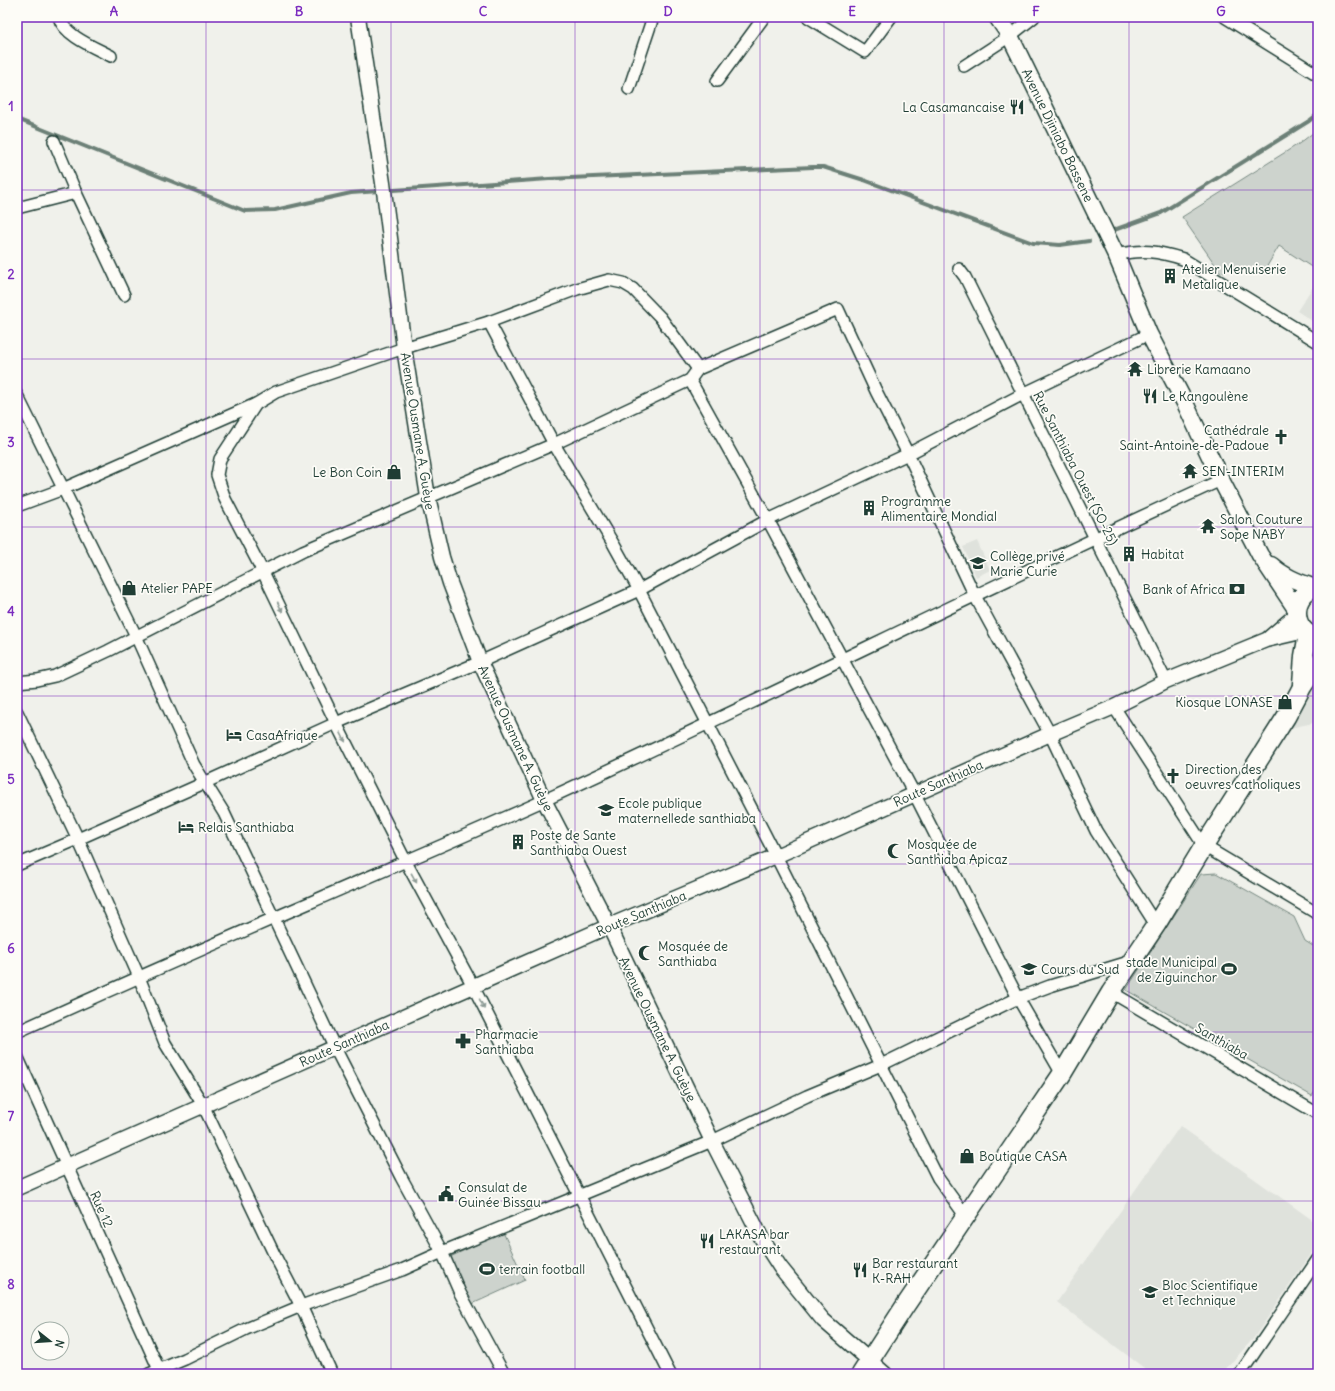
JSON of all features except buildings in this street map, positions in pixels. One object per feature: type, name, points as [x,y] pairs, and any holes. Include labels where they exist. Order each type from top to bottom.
[{"type":"main road","name":"Avenue Djiniabo Bassene","points":[[997,17],[1010,36],[1034,83],[1116,255],[1149,334],[1221,480],[1260,554]]},
{"type":"main road","points":[[1260,554],[1286,577],[1316,588]]},
{"type":"main road","points":[[1260,554],[1296,612],[1300,627],[1310,634],[1304,656],[1302,687]]},
{"type":"main road","points":[[1296,612],[1300,598],[1304,593],[1316,588]]},
{"type":"main road","points":[[866,1368],[905,1306],[1062,1074],[1111,992],[1156,925],[1204,846],[1286,718],[1302,687],[1318,663]]},
{"type":"street","points":[[59,17],[60,22],[70,33],[111,56]]},
{"type":"street","name":"Avenue Ousmane A. Guèye","points":[[358,17],[404,348],[428,497],[442,557],[450,583],[480,662],[544,800],[609,926],[750,1219],[780,1267],[823,1320],[866,1368],[885,1374]]},
{"type":"street","points":[[717,81],[764,17]]},
{"type":"street","points":[[808,17],[865,52],[891,17]]},
{"type":"street","points":[[964,66],[1010,36],[1034,17]]},
{"type":"street","points":[[1225,17],[1318,75]]},
{"type":"street","points":[[630,89],[650,18]]},
{"type":"street","points":[[54,141],[76,193],[124,295]]},
{"type":"street","points":[[17,208],[76,193]]},
{"type":"street","points":[[1116,255],[1132,252],[1153,251],[1183,260],[1318,342]]},
{"type":"street","name":"Rue Santhiaba Ouest (SO-25)","points":[[959,269],[965,277],[1096,537],[1166,681]]},
{"type":"street","points":[[17,506],[63,488],[256,404],[276,392],[404,348],[489,322],[577,289],[610,280],[624,283],[633,289],[660,317],[698,369]]},
{"type":"street","points":[[17,682],[55,676],[304,551],[554,444],[690,380],[698,369],[838,309],[975,596],[1050,734],[1096,831],[1156,925]]},
{"type":"street","points":[[489,322],[554,444],[639,590],[776,856],[938,1178],[966,1217]]},
{"type":"street","points":[[17,865],[204,783],[336,722],[480,662],[639,590],[768,520],[908,454],[1023,394],[1149,334]]},
{"type":"street","points":[[690,380],[768,520],[914,794],[1018,998],[1062,1074]]},
{"type":"street","points":[[17,395],[136,636],[194,765],[224,813],[335,1048],[401,1177],[442,1252],[460,1293],[504,1374]]},
{"type":"street","points":[[256,404],[220,459],[217,475],[225,499],[263,572],[406,862],[473,986],[670,1374]]},
{"type":"street","points":[[17,1032],[138,977],[406,862],[544,800],[708,724],[1096,537],[1221,480]]},
{"type":"street","points":[[1266,640],[1296,612]]},
{"type":"street","points":[[1266,640],[1310,634]]},
{"type":"street","name":"Route Santhiaba","points":[[17,1188],[609,926],[776,856],[1114,707],[1166,681],[1266,640]]},
{"type":"street","points":[[1114,707],[1204,846],[1318,914]]},
{"type":"street","points":[[17,712],[78,839],[165,1042],[203,1106],[332,1374]]},
{"type":"street","points":[[149,1374],[160,1372],[246,1329],[300,1306],[402,1270],[578,1195],[712,1141],[807,1096],[881,1065],[1018,998],[1050,986],[1133,961]]},
{"type":"street","name":"Santhiaba","points":[[1111,992],[1318,1114]]},
{"type":"street","name":"Rue 12","points":[[17,1056],[160,1372]]},
{"type":"street","points":[[1240,1374],[1318,1258]]},
{"type":"shaded area","points":[[1318,129],[1318,261],[1313,268],[1279,246],[1263,273],[1250,272],[1235,266],[1221,273],[1182,217],[1300,143]]},
{"type":"shaded area","points":[[1318,279],[1318,325],[1297,311]]},
{"type":"shaded area","name":"Collège privé Marie Curie","points":[[977,541],[990,570],[976,577],[963,547]]},
{"type":"shaded area","points":[[1318,677],[1318,722],[1285,729]]},
{"type":"shaded area","name":"stade Municipal de Ziguinchor","points":[[1216,873],[1294,917],[1305,941],[1318,949],[1318,1087],[1312,1096],[1126,990],[1201,874]]},
{"type":"shaded area","points":[[1180,1126],[1318,1224],[1318,1244],[1253,1339],[1221,1374],[1152,1374],[1057,1302]]},
{"type":"shaded area","name":"terrain football","points":[[503,1232],[525,1280],[470,1305],[448,1258]]},
{"type":"waterway","points":[[1114,230],[1161,213],[1318,114]]},
{"type":"waterway","points":[[17,119],[245,211],[275,210],[351,193],[549,179],[823,167],[864,180],[1033,243],[1060,245],[1089,241]]},
{"type":"place","name":"La Casamancaise","points":[[1017,107]]},
{"type":"place","name":"Atelier Menuiserie Metalique","points":[[1170,276]]},
{"type":"place","name":"Librerie Kamaano","points":[[1135,369]]},
{"type":"place","name":"Le Kangoulène","points":[[1150,396]]},
{"type":"place","name":"Cathédrale Saint-Antoine-de-Padoue","points":[[1281,437]]},
{"type":"place","name":"SEN-INTERIM","points":[[1190,471]]},
{"type":"place","name":"Le Bon Coin","points":[[394,472]]},
{"type":"place","name":"Programme Alimentaire Mondial","points":[[869,508]]},
{"type":"place","name":"Salon Couture Sope NABY","points":[[1208,526]]},
{"type":"place","name":"Habitat","points":[[1129,554]]},
{"type":"place","name":"Collège privé Marie Curie","points":[[978,563]]},
{"type":"place","name":"Atelier PAPE","points":[[129,588]]},
{"type":"place","name":"Bank of Africa","points":[[1237,589]]},
{"type":"place","name":"Kiosque LONASE","points":[[1285,702]]},
{"type":"place","name":"CasaAfrique","points":[[234,735]]},
{"type":"place","name":"Direction des oeuvres catholiques","points":[[1173,776]]},
{"type":"place","name":"Ecole publique maternellede santhiaba","points":[[606,810]]},
{"type":"place","name":"Relais Santhiaba","points":[[186,827]]},
{"type":"place","name":"Poste de Sante Santhiaba Ouest","points":[[518,842]]},
{"type":"place","name":"Mosquée de Santhiaba Apicaz","points":[[895,851]]},
{"type":"place","name":"Mosquée de Santhiaba","points":[[646,953]]},
{"type":"place","name":"Cours du Sud","points":[[1029,969]]},
{"type":"place","name":"stade Municipal de Ziguinchor","points":[[1229,969]]},
{"type":"place","name":"Pharmacie Santhiaba","points":[[463,1041]]},
{"type":"place","name":"Boutique CASA","points":[[967,1156]]},
{"type":"place","name":"Consulat de Guinée Bissau","points":[[446,1194]]},
{"type":"place","name":"LAKASA bar restaurant","points":[[707,1241]]},
{"type":"place","name":"terrain football","points":[[487,1269]]},
{"type":"place","name":"Bar restaurant K-RAH","points":[[860,1270]]},
{"type":"place","name":"Bloc Scientifique et Technique","points":[[1150,1292]]}]
